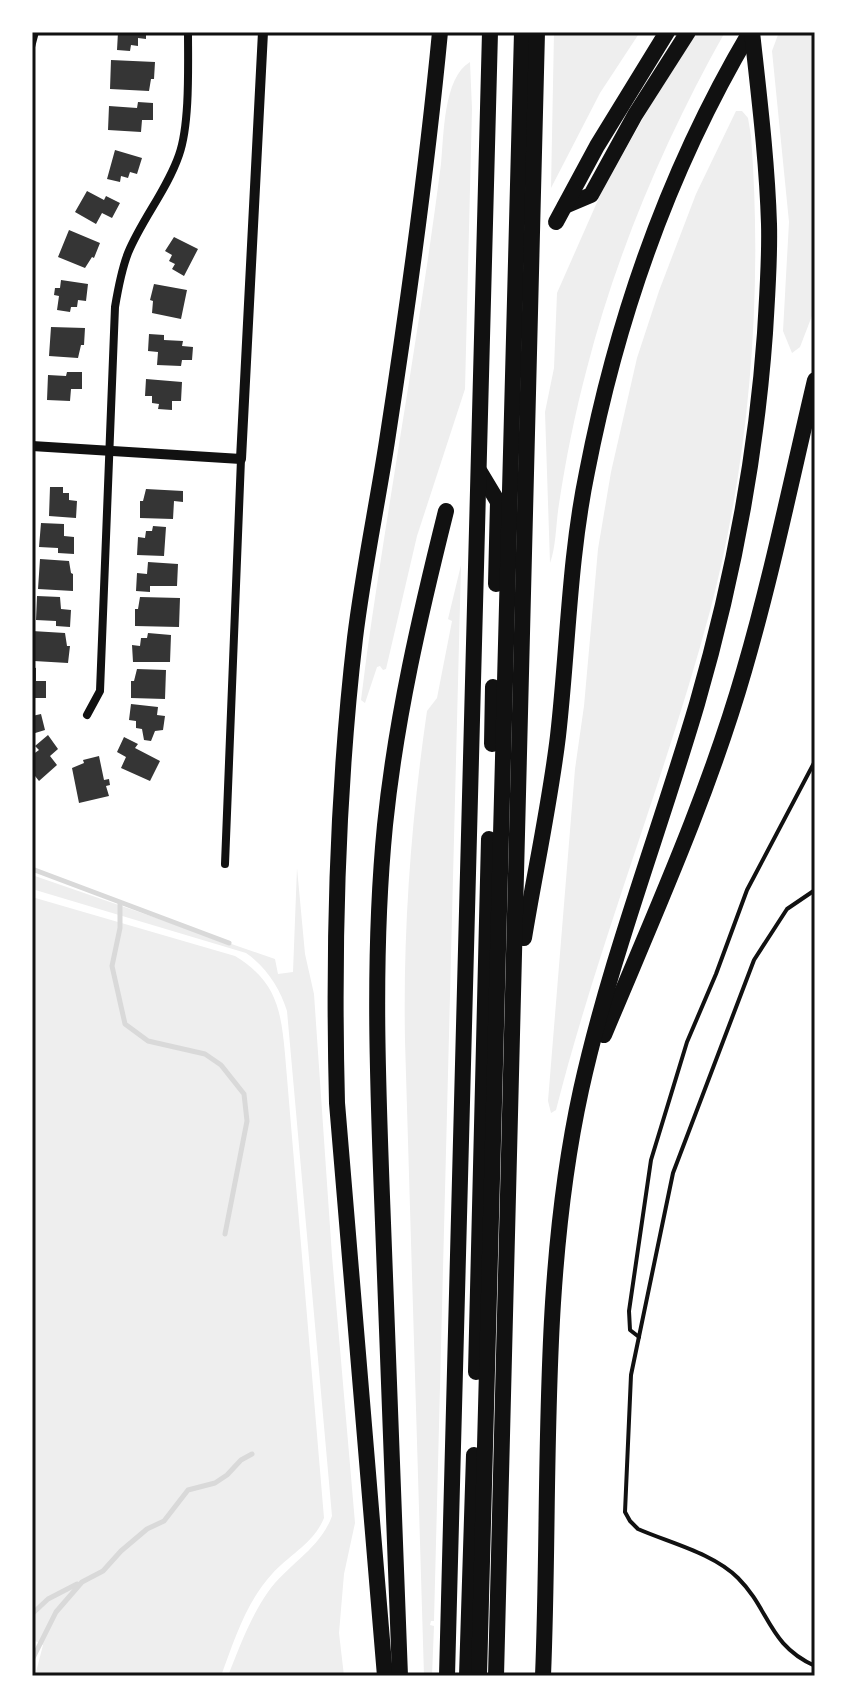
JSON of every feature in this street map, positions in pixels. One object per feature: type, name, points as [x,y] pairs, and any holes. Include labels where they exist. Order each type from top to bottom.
[{"type":"highway","points":[[385,1676],[337,1103],[335,1015],[342,768],[355,636],[404,321],[440,32]]},
{"type":"highway","points":[[447,1676],[490,32]]},
{"type":"highway","points":[[479,1676],[522,32]]},
{"type":"highway","points":[[496,1676],[537,32]]},
{"type":"highway","points":[[556,222],[597,146],[667,32]]},
{"type":"highway","points":[[565,206],[591,195],[635,115],[688,32]]},
{"type":"highway","points":[[515,990],[558,736],[576,540],[602,398],[661,215],[706,115],[751,32]]},
{"type":"highway","points":[[543,1676],[556,1270],[569,1152],[581,1088],[603,1005],[697,703],[733,565],[752,463],[767,298],[769,226],[762,120],[751,32]]},
{"type":"highway","points":[[581,1088],[687,836],[744,673],[773,565],[815,380]]},
{"type":"highway","points":[[467,1676],[498,502],[479,471]]},
{"type":"highway","points":[[400,1676],[382,1212],[378,944],[385,826],[400,713],[416,630],[446,511]]},
{"type":"street","points":[[87,715],[100,691],[115,307],[121,273],[129,251],[181,152],[188,32]]},
{"type":"street","points":[[225,864],[241,459],[263,32]]},
{"type":"street","points":[[32,446],[241,459]]},
{"type":"lane","points":[[32,51],[37,32]]},
{"type":"lane","points":[[639,1337],[630,1330],[629,1311],[651,1160],[687,1042],[747,890],[815,761]]},
{"type":"lane","points":[[815,890],[787,909],[754,960],[673,1173],[631,1375],[625,1512],[638,1529],[718,1563],[739,1579],[780,1642],[815,1666]]},
{"type":"shaded area","points":[[554,32],[640,32],[600,93],[551,188]]},
{"type":"shaded area","points":[[697,32],[725,32],[663,154],[613,281],[575,419],[550,563],[545,412],[554,368],[557,293],[602,191]]},
{"type":"shaded area","points":[[779,32],[815,32],[815,308],[800,347],[792,353],[783,331],[789,222],[772,51]]},
{"type":"shaded area","points":[[470,62],[472,109],[465,389],[417,536],[386,669],[377,667],[365,703],[361,700],[367,653],[424,287],[446,108],[454,81]]},
{"type":"shaded area","points":[[736,111],[742,111],[748,118],[751,136],[755,255],[750,375],[735,495],[724,553],[692,674],[592,984],[556,1110],[551,1113],[548,1101],[575,769],[584,706],[598,549],[611,472],[637,358],[659,291],[696,194]]},
{"type":"shaded area","points":[[461,565],[434,1621],[430,1625],[434,1626],[432,1676],[424,1676],[405,958],[412,834],[427,711],[437,698],[452,621],[448,619]]},
{"type":"shaded area","points":[[297,868],[305,954],[314,994],[355,1523],[344,1574],[339,1633],[344,1676],[228,1676],[262,1601],[276,1582],[320,1538],[332,1516],[287,1011],[271,979],[246,953],[32,889],[32,875],[275,959],[278,974],[293,972]]},
{"type":"shaded area","points":[[32,897],[235,956],[268,986],[278,1010],[285,1054],[324,1518],[308,1542],[272,1574],[255,1597],[221,1676],[35,1676],[43,1645],[35,1641],[32,1646]]},
{"type":"building","points":[[118,32],[146,32],[146,39],[138,38],[138,46],[131,45],[130,51],[117,50]]},
{"type":"building","points":[[111,60],[155,62],[154,79],[151,79],[149,91],[110,89]]},
{"type":"building","points":[[138,102],[153,103],[153,120],[142,120],[141,132],[108,130],[109,106],[137,108]]},
{"type":"building","points":[[115,150],[142,158],[137,174],[130,172],[128,178],[121,176],[120,182],[107,179]]},
{"type":"building","points":[[87,191],[104,200],[106,196],[120,203],[112,218],[102,213],[96,224],[75,212]]},
{"type":"building","points":[[69,230],[100,243],[94,258],[85,268],[58,257]]},
{"type":"building","points":[[174,237],[198,249],[184,276],[172,269],[175,264],[169,261],[172,255],[165,251]]},
{"type":"building","points":[[61,280],[88,284],[86,301],[78,300],[77,307],[71,307],[70,312],[57,310],[59,296],[54,295],[55,288],[60,288]]},
{"type":"building","points":[[154,284],[187,290],[181,319],[152,313],[153,301],[150,300]]},
{"type":"building","points":[[51,327],[85,328],[84,345],[81,345],[78,358],[49,356]]},
{"type":"building","points":[[149,334],[164,335],[164,340],[183,341],[182,346],[193,347],[192,360],[182,360],[181,366],[157,365],[158,352],[148,351]]},
{"type":"building","points":[[67,372],[82,372],[82,389],[71,389],[70,401],[47,400],[48,375],[66,376]]},
{"type":"building","points":[[146,379],[182,382],[181,401],[172,401],[172,410],[158,409],[159,404],[152,403],[152,396],[145,396]]},
{"type":"building","points":[[50,487],[63,487],[63,493],[69,493],[69,500],[77,501],[76,518],[49,516]]},
{"type":"building","points":[[146,489],[183,491],[183,502],[174,501],[173,519],[140,518],[140,501],[143,501]]},
{"type":"building","points":[[41,523],[64,524],[64,536],[74,537],[74,554],[58,553],[58,548],[39,547]]},
{"type":"building","points":[[153,526],[166,527],[164,556],[137,555],[138,537],[145,538],[146,531],[152,531]]},
{"type":"building","points":[[40,559],[69,561],[73,591],[38,589]]},
{"type":"building","points":[[148,562],[178,564],[177,586],[150,586],[150,592],[136,591],[137,573],[147,574]]},
{"type":"building","points":[[37,596],[60,597],[61,609],[71,610],[70,627],[56,626],[56,621],[36,620]]},
{"type":"building","points":[[140,597],[180,598],[179,627],[135,626],[135,609],[138,609]]},
{"type":"building","points":[[32,631],[65,633],[67,646],[70,646],[68,663],[34,661]]},
{"type":"building","points":[[148,633],[171,635],[170,662],[133,662],[132,645],[140,646],[141,638],[147,638]]},
{"type":"building","points":[[32,667],[36,668],[36,681],[46,681],[46,698],[32,698]]},
{"type":"building","points":[[137,669],[166,670],[165,699],[131,698],[131,681],[134,681]]},
{"type":"building","points":[[131,704],[158,707],[157,715],[165,716],[163,730],[155,731],[151,741],[144,740],[142,729],[136,728],[136,721],[129,720]]},
{"type":"building","points":[[41,714],[45,730],[32,734],[32,716]]},
{"type":"building","points":[[48,735],[58,749],[50,756],[57,765],[39,781],[35,776],[32,778],[32,755],[39,750],[35,746]]},
{"type":"building","points":[[124,737],[138,744],[135,748],[160,761],[150,781],[121,768],[126,757],[117,752]]},
{"type":"building","points":[[99,756],[104,780],[109,779],[110,785],[106,786],[109,796],[79,803],[72,768],[84,763],[83,760]]},
{"type":"waterway","points":[[32,869],[229,943]]},
{"type":"waterway","points":[[120,903],[120,928],[112,966],[125,1024],[148,1041],[205,1054],[221,1065],[244,1094],[247,1121],[225,1234]]},
{"type":"waterway","points":[[32,1660],[56,1612],[82,1582],[103,1571],[147,1529],[164,1521],[188,1490],[215,1483],[252,1454]]},
{"type":"waterway","points":[[32,1614],[48,1599],[77,1584]]}]
